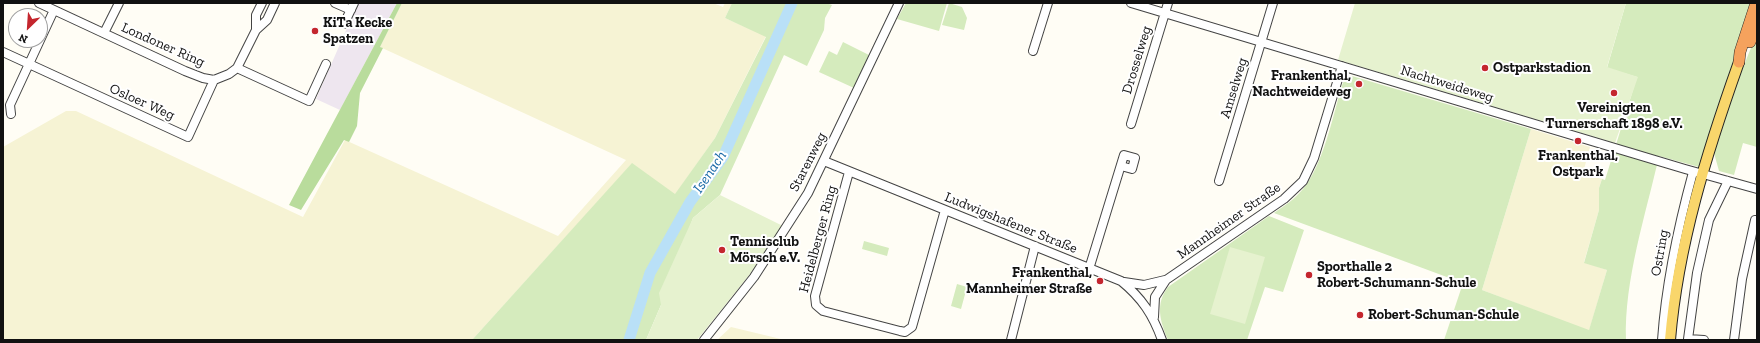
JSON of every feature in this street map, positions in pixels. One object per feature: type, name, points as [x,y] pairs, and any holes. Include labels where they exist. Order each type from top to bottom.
[{"type":"highway","points":[[1740,62],[1740,52],[1756,3]]},
{"type":"highway","points":[[1740,62],[1745,54],[1757,23]]},
{"type":"main road","points":[[1698,173],[1740,62]]},
{"type":"main road","name":"Ostring","points":[[1670,340],[1681,262],[1698,173]]},
{"type":"street","name":"Londoner Ring","points":[[39,3],[203,78],[214,80],[225,76],[237,68]]},
{"type":"street","name":"Londoner Ring","points":[[104,33],[119,3]]},
{"type":"street","points":[[256,30],[256,15],[262,3]]},
{"type":"street","points":[[275,3],[267,20],[256,30],[237,68],[309,101],[326,64]]},
{"type":"street","points":[[335,3],[352,7],[344,24]]},
{"type":"street","name":"Starenweg","points":[[704,340],[744,292],[787,228],[824,161],[899,3]]},
{"type":"street","points":[[1034,50],[1048,3]]},
{"type":"street","name":"Nachtweideweg","points":[[1131,3],[1698,173],[1757,189]]},
{"type":"street","name":"Drosselweg","points":[[1131,124],[1168,3]]},
{"type":"street","name":"Amselweg","points":[[1219,181],[1273,3]]},
{"type":"street","points":[[11,114],[10,106],[54,10]]},
{"type":"street","name":"Osloer Weg","points":[[3,52],[188,137],[214,80]]},
{"type":"street","name":"Mannheimer Straße","points":[[1121,281],[1144,285],[1166,280],[1284,199],[1302,181],[1314,158],[1342,66]]},
{"type":"street","name":"Ludwigshafener Straße","points":[[824,161],[1121,281],[1140,298],[1154,320],[1162,340]]},
{"type":"street","points":[[1089,268],[1121,166]]},
{"type":"street","name":"Heidelberger Ring","points":[[850,172],[815,296],[816,305],[824,311],[905,332],[912,327],[945,210]]},
{"type":"street","name":"Ostring","points":[[1662,340],[1673,257],[1698,173]]},
{"type":"street","points":[[1704,340],[1688,339],[1697,273],[1707,226],[1728,181]]},
{"type":"street","points":[[1734,340],[1742,279],[1755,220],[1757,220]]},
{"type":"street","points":[[1011,340],[1034,246]]},
{"type":"street","name":"Mannheimer Straße","points":[[1154,320],[1155,297],[1166,280]]},
{"type":"shaded area","points":[[358,3],[397,3],[340,110],[316,99]]},
{"type":"shaded area","points":[[402,3],[713,3],[723,7],[725,3],[732,3],[725,18],[766,36],[715,138],[675,195],[632,164],[472,340],[3,340],[3,147],[66,111],[76,111],[303,217],[345,140],[558,236],[626,160],[380,47]]},
{"type":"shaded area","points":[[1531,129],[1590,147],[1583,173],[1602,179],[1599,188],[1599,210],[1584,262],[1607,270],[1589,331],[1482,290]]},
{"type":"shaded area","points":[[731,327],[785,340],[717,340]]},
{"type":"green space","points":[[397,3],[402,3],[380,47],[383,48],[360,93],[357,126],[349,142],[344,140],[301,210],[289,205]]},
{"type":"green space","points":[[732,3],[826,3],[832,5],[825,18],[824,30],[807,66],[784,55],[720,195],[693,218],[661,305],[646,340],[472,340],[632,163],[675,194],[715,138],[766,37],[725,18]]},
{"type":"green space","points":[[906,3],[947,3],[939,31],[897,19]]},
{"type":"green space","points":[[949,3],[962,7],[967,18],[964,30],[942,25]]},
{"type":"green space","name":"Ostparkstadion","points":[[1355,3],[1626,3],[1607,67],[1638,77],[1615,143],[1338,60]]},
{"type":"green space","points":[[1626,3],[1752,3],[1699,167],[1659,156],[1632,271],[1626,317],[1626,340],[1444,340],[1463,283],[1274,213],[1296,196],[1310,179],[1327,140],[1342,85],[1344,81],[1352,76],[1531,129],[1482,290],[1589,330],[1607,270],[1584,263],[1599,210],[1599,188],[1602,179],[1605,180],[1637,77],[1607,68]]},
{"type":"green space","points":[[1757,33],[1757,147],[1743,143],[1734,175],[1719,171],[1714,153],[1736,85]]},
{"type":"green space","points":[[843,42],[869,55],[854,88],[819,72],[829,51],[837,55]]},
{"type":"green space","name":"Tennisclub Mörsch e.V.","points":[[720,195],[783,226],[750,274],[697,340],[646,340],[661,305],[659,293],[693,218]]},
{"type":"green space","points":[[1269,216],[1304,230],[1283,292],[1265,287],[1247,340],[1168,340],[1161,319],[1160,306],[1161,300],[1168,287]]},
{"type":"green space","points":[[864,241],[889,248],[887,256],[862,249]]},
{"type":"green space","points":[[1230,247],[1265,257],[1245,324],[1210,314]]},
{"type":"green space","points":[[957,284],[967,287],[961,309],[951,306]]},
{"type":"waterway","name":"Isenach","points":[[629,340],[650,273],[690,202],[723,157],[792,3]]},
{"type":"place","name":"KiTa Kecke Spatzen","points":[[315,31]]},
{"type":"place","name":"Ostparkstadion","points":[[1485,68]]},
{"type":"place","name":"Frankenthal, Nachtweideweg","points":[[1359,84]]},
{"type":"place","name":"Vereinigten Turnerschaft 1898 e.V.","points":[[1614,93]]},
{"type":"place","name":"Frankenthal, Ostpark","points":[[1578,141]]},
{"type":"place","name":"Tennisclub Mörsch e.V.","points":[[722,250]]},
{"type":"place","name":"Sporthalle 2 Robert-Schumann-Schule","points":[[1309,275]]},
{"type":"place","name":"Frankenthal, Mannheimer Straße","points":[[1100,281]]},
{"type":"place","name":"Robert-Schuman-Schule","points":[[1360,315]]}]
